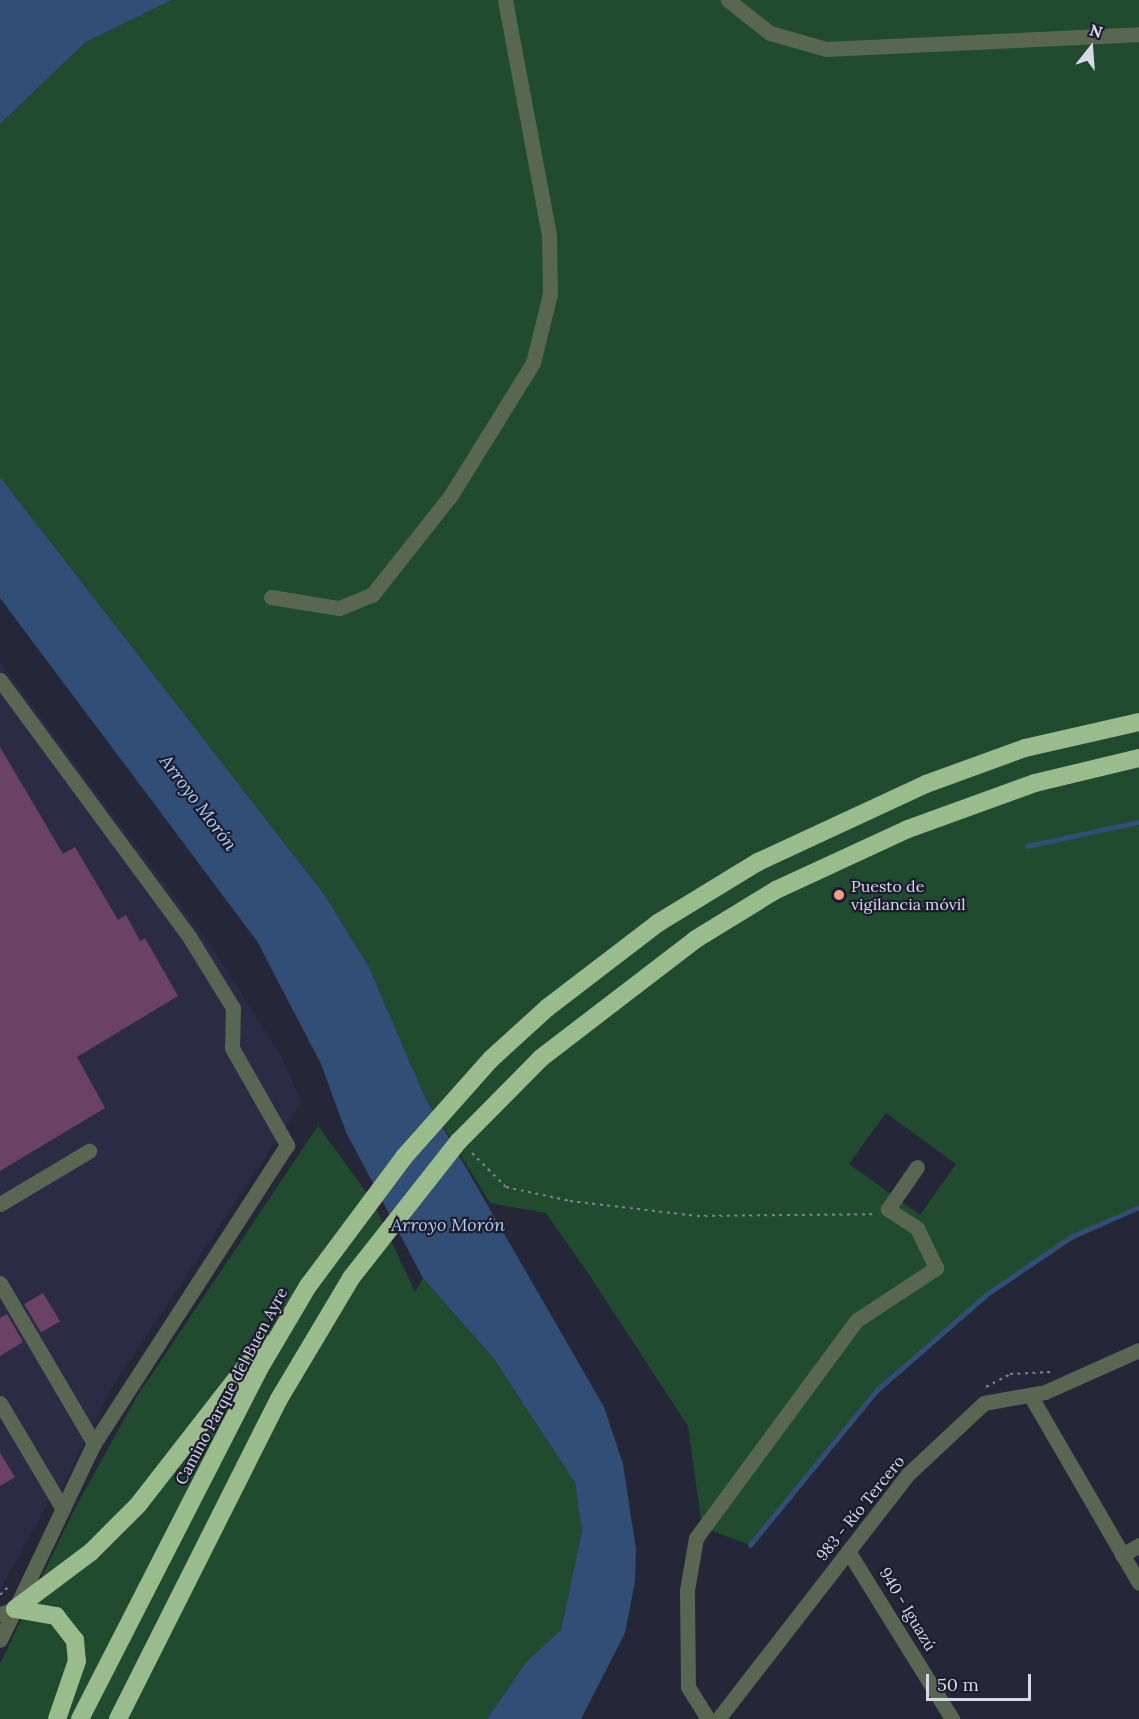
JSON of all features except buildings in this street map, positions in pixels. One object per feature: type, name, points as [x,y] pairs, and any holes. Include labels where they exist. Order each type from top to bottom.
[{"type":"highway","name":"Camino Parque del Buen Ayre","points":[[80,1719],[308,1286],[440,1114],[547,1008],[658,923],[758,862],[926,784],[1025,748],[1139,722]]},
{"type":"highway","points":[[118,1719],[279,1399],[351,1278],[457,1143],[541,1058],[617,996],[776,890],[919,825],[1035,783],[1139,758]]},
{"type":"highway","points":[[8,1612],[92,1552],[138,1505],[308,1286]]},
{"type":"highway","points":[[8,1612],[56,1616],[75,1640],[78,1661],[57,1719]]},
{"type":"street","points":[[271,597],[339,608],[372,595],[451,495],[533,363],[550,294],[549,235],[505,0]]},
{"type":"street","points":[[728,0],[770,33],[826,49],[1139,34]]},
{"type":"street","points":[[0,680],[190,939],[233,1008],[232,1048],[287,1145],[94,1443],[63,1509],[8,1612],[0,1640]]},
{"type":"street","points":[[0,1204],[89,1151]]},
{"type":"street","points":[[708,1719],[688,1688],[687,1590],[696,1538],[857,1320],[936,1268],[916,1228],[888,1209],[917,1167]]},
{"type":"street","points":[[0,1283],[94,1443]]},
{"type":"street","name":"983 - Río Tercero","points":[[718,1719],[912,1470],[984,1403],[1030,1395],[1139,1350]]},
{"type":"street","points":[[1030,1395],[1139,1583]]},
{"type":"street","points":[[0,1403],[63,1509]]},
{"type":"street","points":[[1122,1555],[1139,1545]]},
{"type":"street","name":"940 - Iguazú","points":[[848,1551],[952,1719]]},
{"type":"path","points":[[457,1143],[506,1187],[570,1201],[697,1216],[839,1210],[904,1218]]},
{"type":"shaded area","points":[[0,662],[218,956],[282,1058],[302,1102],[113,1386],[57,1497],[50,1500],[0,1590]]},
{"type":"green space","points":[[172,0],[1139,0],[1139,1207],[1071,1237],[987,1294],[876,1391],[750,1545],[702,1527],[688,1426],[590,1276],[546,1213],[490,1203],[424,1095],[369,967],[324,894],[0,477],[0,124],[86,42]],"holes":[[[886,1113],[956,1164],[920,1215],[849,1164]]]},
{"type":"green space","points":[[318,1126],[372,1200],[415,1292],[423,1278],[494,1359],[575,1483],[582,1531],[561,1630],[527,1661],[487,1719],[0,1719],[0,1664],[74,1510],[136,1398]]},
{"type":"water","points":[[0,0],[172,0],[86,42],[0,124]]},
{"type":"water","name":"Arroyo Morón","points":[[0,477],[324,894],[369,967],[424,1095],[604,1407],[623,1464],[636,1549],[635,1582],[625,1633],[581,1719],[487,1719],[527,1661],[561,1630],[582,1531],[575,1483],[494,1359],[423,1278],[346,1132],[321,1064],[257,941],[0,598]]},
{"type":"waterway","points":[[1027,846],[1139,822]]},
{"type":"waterway","points":[[750,1545],[876,1391],[987,1294],[1071,1237],[1139,1207]]},
{"type":"place","name":"Puesto de vigilancia móvil","points":[[839,895]]}]
